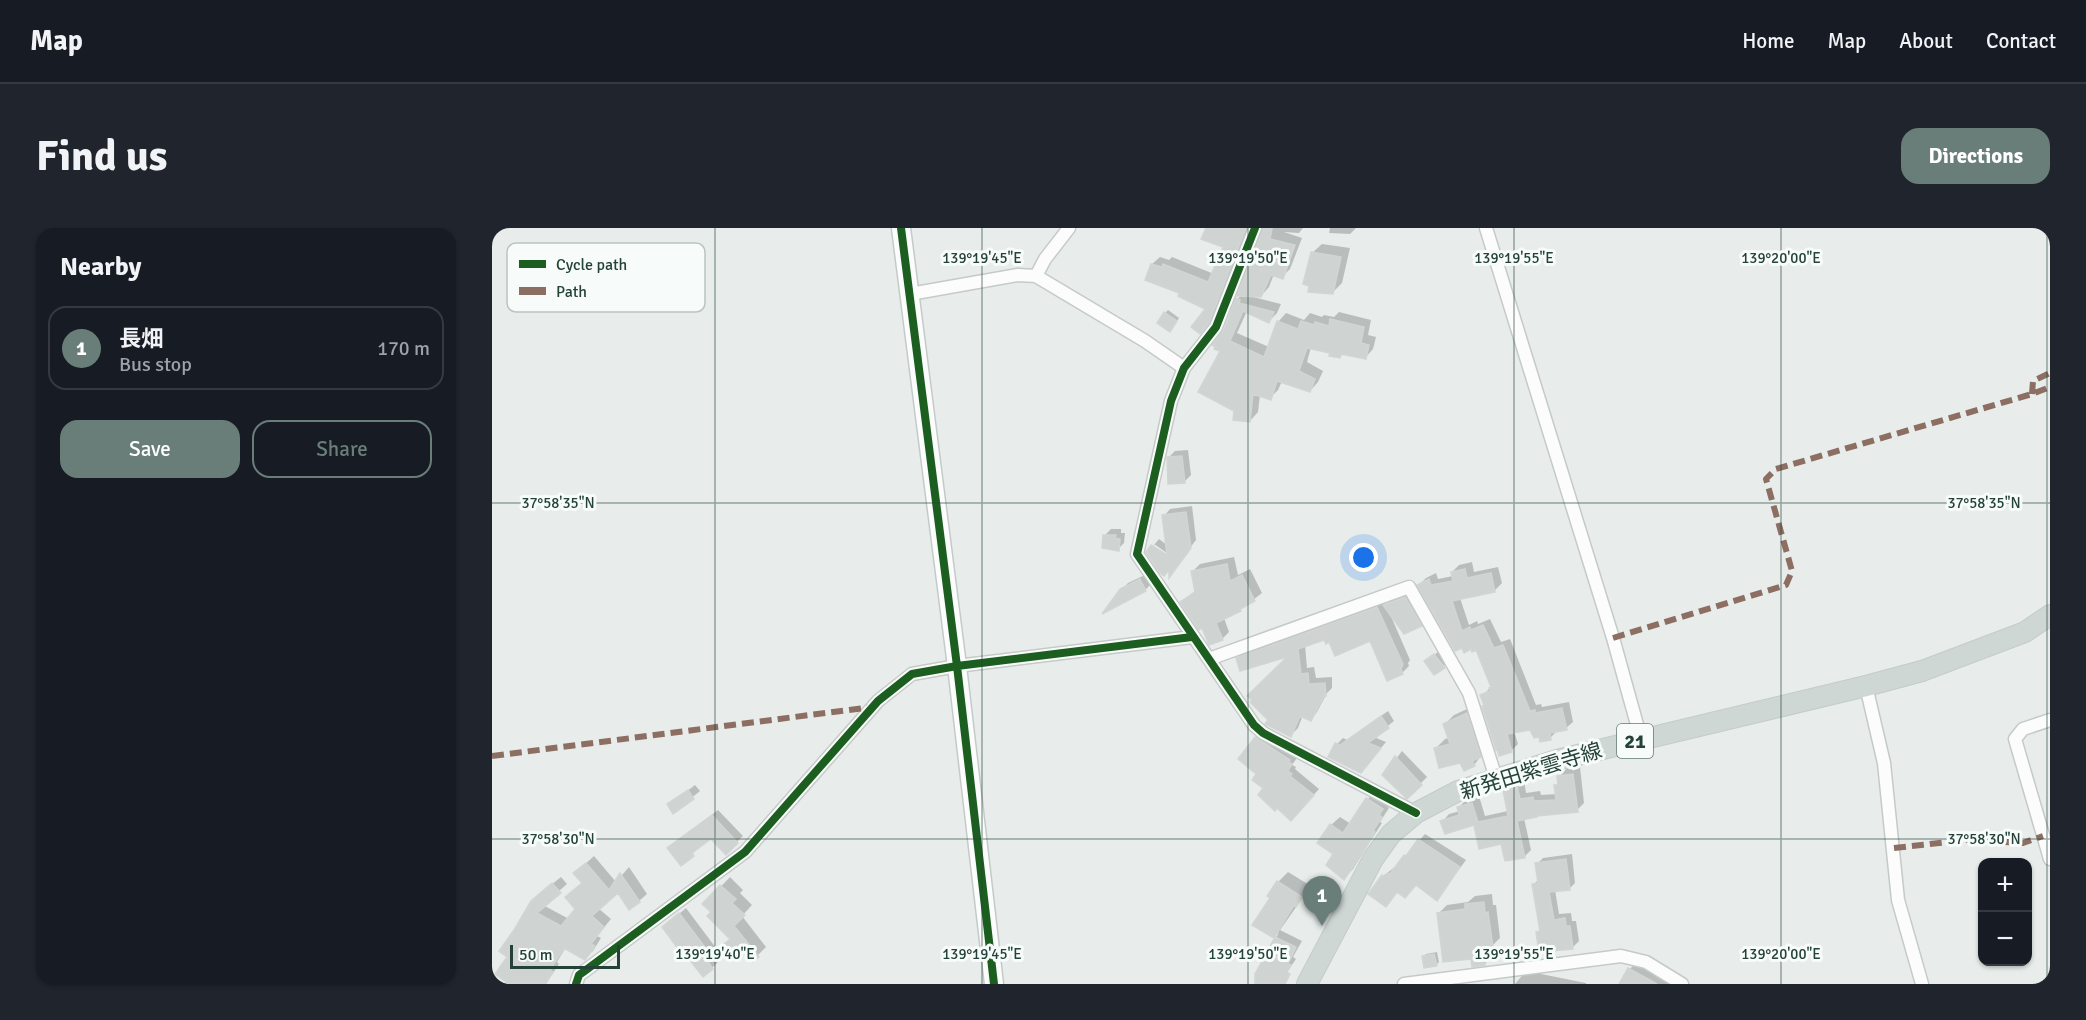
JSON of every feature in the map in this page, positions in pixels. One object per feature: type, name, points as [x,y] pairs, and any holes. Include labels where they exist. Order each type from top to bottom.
[{"type":"main road","name":"新発田紫雲寺線","points":[[1307,984],[1374,859],[1391,834],[1416,813],[1458,791],[1557,760],[1866,687],[1922,671],[2025,632],[2050,615]]},
{"type":"street","points":[[901,228],[957,666],[994,984]]},
{"type":"street","points":[[1036,276],[1045,259],[1069,228]]},
{"type":"street","points":[[1255,228],[1216,327],[1184,368],[1171,401],[1137,554],[1254,726],[1263,734],[1416,813]]},
{"type":"street","points":[[1486,228],[1613,638],[1641,739]]},
{"type":"street","points":[[910,294],[1018,275],[1036,276],[1144,340],[1184,368]]},
{"type":"street","points":[[1209,659],[1409,587],[1469,693],[1496,778]]},
{"type":"street","points":[[576,984],[579,975],[745,852],[878,701],[912,674],[957,666],[1192,637]]},
{"type":"street","points":[[1866,687],[1884,763],[1898,900],[1922,984]]},
{"type":"street","points":[[2050,720],[2023,729],[2015,739],[2050,859]]},
{"type":"street","points":[[1404,984],[1621,956],[1646,962],[1682,984]]},
{"type":"building","points":[[1206,228],[1246,228],[1209,323],[1200,334],[1191,327],[1205,309],[1178,296],[1179,293],[1145,280],[1151,264],[1162,267],[1163,264],[1208,282],[1223,247],[1201,239]]},
{"type":"building","points":[[1263,228],[1272,228],[1270,239],[1295,245],[1283,279],[1271,275],[1261,297],[1237,296]]},
{"type":"building","points":[[1311,252],[1341,257],[1333,294],[1308,292],[1309,286],[1303,284]]},
{"type":"building","points":[[1236,298],[1240,300],[1239,303],[1274,312],[1269,323],[1243,311],[1230,341],[1264,357],[1277,321],[1298,329],[1301,321],[1329,326],[1330,319],[1364,327],[1361,343],[1369,345],[1366,359],[1341,354],[1340,358],[1329,356],[1330,353],[1307,348],[1299,371],[1315,379],[1310,392],[1277,381],[1271,400],[1253,394],[1250,422],[1233,420],[1234,411],[1198,392],[1220,351],[1214,349],[1212,345],[1224,330]]},
{"type":"building","points":[[1164,312],[1177,321],[1170,332],[1157,323]]},
{"type":"building","points":[[1182,456],[1185,483],[1168,484],[1167,457]]},
{"type":"building","points":[[1186,512],[1191,548],[1169,578],[1169,570],[1164,576],[1160,573],[1146,552],[1151,545],[1167,555],[1162,515]]},
{"type":"building","points":[[1103,535],[1116,535],[1115,538],[1120,539],[1119,551],[1102,548]]},
{"type":"building","points":[[1227,564],[1230,581],[1242,575],[1255,601],[1240,609],[1241,611],[1216,623],[1223,640],[1209,645],[1202,628],[1199,630],[1180,602],[1195,592],[1191,571]]},
{"type":"building","points":[[1465,569],[1467,578],[1491,573],[1495,592],[1452,601],[1462,631],[1483,625],[1494,648],[1503,645],[1530,711],[1535,710],[1535,713],[1562,708],[1567,730],[1550,733],[1551,740],[1540,742],[1539,737],[1534,738],[1530,730],[1507,734],[1512,752],[1499,756],[1480,695],[1490,691],[1491,687],[1476,650],[1472,652],[1471,649],[1464,653],[1462,648],[1455,651],[1417,585],[1429,579],[1431,585],[1453,581],[1451,572]]},
{"type":"building","points":[[1140,579],[1146,591],[1102,614],[1120,589]]},
{"type":"building","points":[[1405,597],[1422,626],[1404,634],[1383,605]]},
{"type":"building","points":[[1377,607],[1403,664],[1401,669],[1403,674],[1387,681],[1370,641],[1335,656],[1329,642],[1326,644],[1324,640],[1298,649],[1301,674],[1308,673],[1309,684],[1325,683],[1326,696],[1311,721],[1300,716],[1291,737],[1265,724],[1268,720],[1247,696],[1287,657],[1240,671],[1236,658]]},
{"type":"building","points":[[1434,654],[1445,668],[1434,675],[1424,661]]},
{"type":"building","points":[[1467,713],[1481,757],[1472,761],[1475,766],[1464,771],[1460,763],[1439,768],[1434,748],[1450,744],[1443,724]]},
{"type":"building","points":[[1381,716],[1389,728],[1368,743],[1381,748],[1361,773],[1328,757],[1335,743],[1340,745]]},
{"type":"building","points":[[1255,737],[1290,760],[1292,764],[1288,771],[1292,774],[1290,776],[1314,795],[1291,821],[1277,808],[1275,811],[1258,795],[1263,788],[1252,780],[1256,774],[1238,759]]},
{"type":"building","points":[[1395,756],[1422,785],[1407,799],[1382,775]]},
{"type":"building","points":[[1573,774],[1578,812],[1537,816],[1517,821],[1525,858],[1505,861],[1501,844],[1479,849],[1474,825],[1445,834],[1440,821],[1459,815],[1457,807],[1472,803],[1478,822],[1508,816],[1503,790],[1517,786],[1520,799],[1533,797],[1534,801],[1556,800],[1554,785],[1558,785],[1557,776]]},
{"type":"building","points":[[688,790],[694,799],[673,814],[667,804]]},
{"type":"building","points":[[1366,798],[1383,809],[1379,815],[1382,817],[1344,880],[1326,865],[1333,854],[1317,843],[1330,824],[1343,833]]},
{"type":"building","points":[[712,815],[738,843],[726,855],[711,839],[692,853],[694,856],[681,866],[667,848]]},
{"type":"building","points":[[1418,839],[1460,867],[1437,901],[1416,885],[1405,898],[1397,892],[1386,907],[1368,894],[1382,875],[1384,877],[1390,874]]},
{"type":"building","points":[[1566,859],[1570,890],[1549,892],[1554,920],[1565,918],[1566,926],[1570,926],[1573,949],[1539,952],[1536,932],[1540,931],[1532,884],[1538,883],[1535,863]]},
{"type":"building","points":[[586,863],[609,890],[620,873],[640,902],[629,910],[618,893],[592,916],[604,927],[591,944],[595,946],[585,960],[564,948],[550,970],[553,972],[545,984],[509,984],[495,974],[507,957],[499,951],[531,901],[552,883],[561,893],[537,913],[561,926],[575,909],[565,897],[582,883],[573,873]]},
{"type":"building","points":[[1277,881],[1302,897],[1296,907],[1294,905],[1274,938],[1252,925],[1270,898],[1267,896]]},
{"type":"building","points":[[720,885],[736,899],[732,903],[745,915],[734,926],[759,957],[753,962],[742,951],[734,957],[724,944],[730,939],[707,916],[711,912],[702,904]]},
{"type":"building","points":[[1484,902],[1485,913],[1488,912],[1493,948],[1483,949],[1485,965],[1472,967],[1471,959],[1443,962],[1437,913],[1465,909],[1465,904]]},
{"type":"building","points":[[679,913],[711,955],[706,959],[713,969],[703,977],[686,955],[684,957],[662,927]]},
{"type":"building","points":[[1275,937],[1296,947],[1288,964],[1291,965],[1287,972],[1290,974],[1285,984],[1255,984],[1255,974]]},
{"type":"building","points":[[1434,954],[1437,966],[1424,968],[1422,956]]},
{"type":"building","points":[[1628,968],[1657,984],[1619,984]]},
{"type":"marked path","points":[[2032,394],[2033,381],[2050,373]]},
{"type":"marked path","points":[[1613,638],[1786,585],[1792,571],[1766,479],[1776,469],[2050,387]]},
{"type":"marked path","points":[[492,756],[872,707]]},
{"type":"marked path","points":[[1894,848],[1966,840],[2023,843],[2043,836]]},
{"type":"cycle path","points":[[901,228],[957,666],[994,984]]},
{"type":"cycle path","points":[[1255,228],[1216,327],[1184,368],[1171,401],[1137,554],[1254,725],[1263,733],[1416,813]]},
{"type":"cycle path","points":[[576,984],[579,975],[745,852],[878,701],[912,674],[957,666],[1192,637]]},
{"type":"place","name":"長畑","points":[[1322,926]]}]
